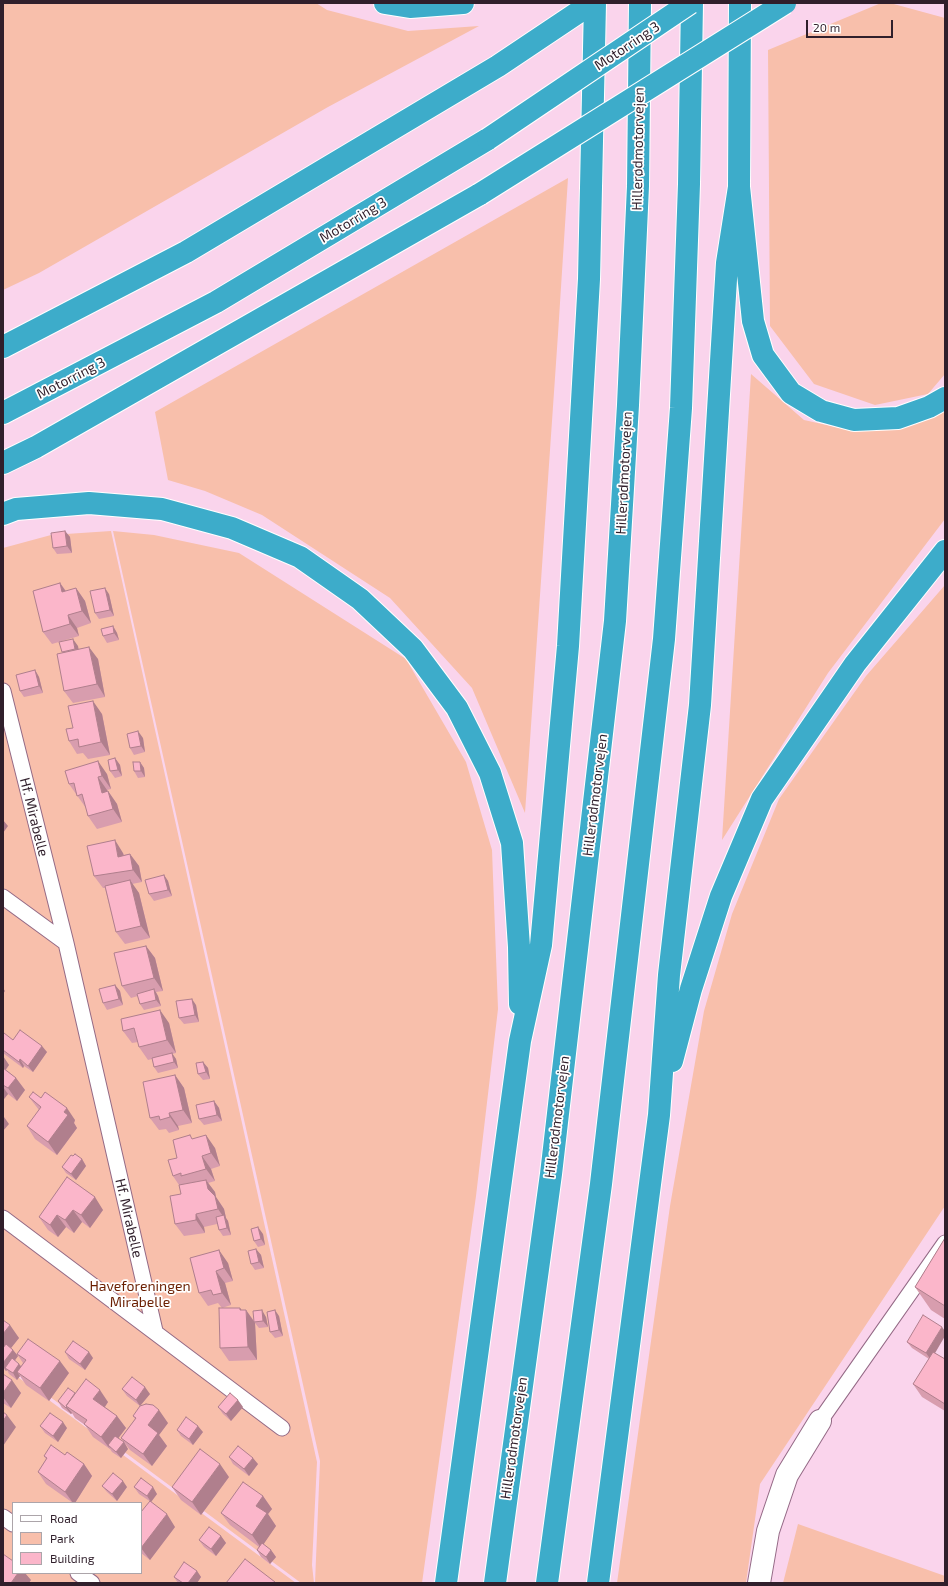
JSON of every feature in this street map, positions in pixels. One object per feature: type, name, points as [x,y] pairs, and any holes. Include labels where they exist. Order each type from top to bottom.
[{"type":"highway","points":[[385,3],[410,7],[463,3]]},
{"type":"highway","points":[[3,347],[186,252],[498,66],[593,3]]},
{"type":"highway","points":[[446,1583],[520,1041],[541,945],[568,646],[589,279],[593,3]]},
{"type":"highway","name":"Hillerødmotorvejen","points":[[495,1583],[551,1174],[615,621],[628,405],[638,194],[640,3]]},
{"type":"highway","points":[[547,1583],[601,1184],[664,639],[681,408],[689,184],[691,3]]},
{"type":"highway","name":"Motorring 3","points":[[3,413],[216,302],[488,139],[691,3]]},
{"type":"highway","points":[[740,3],[739,187],[753,321],[763,355],[792,393],[822,411],[854,420],[898,418],[929,407],[945,398]]},
{"type":"highway","points":[[3,463],[36,447],[480,194],[786,3]]},
{"type":"highway","points":[[598,1583],[659,1115],[669,975],[700,705],[727,263],[739,187]]},
{"type":"highway","points":[[3,514],[16,509],[89,503],[162,509],[232,528],[300,558],[360,599],[414,649],[457,708],[467,727],[490,773],[512,843],[519,947],[520,1041]]},
{"type":"highway","points":[[659,1115],[691,989],[721,896],[762,800],[855,664],[945,551]]},
{"type":"street","points":[[759,1583],[768,1531],[787,1475],[820,1421]]},
{"type":"lane","name":"Hf. Mirabelle","points":[[3,691],[66,943],[155,1331]]},
{"type":"lane","points":[[3,897],[66,943]]},
{"type":"lane","points":[[3,1218],[282,1428]]},
{"type":"lane","points":[[820,1421],[945,1243]]},
{"type":"lane","points":[[3,1517],[12,1523]]},
{"type":"lane","points":[[79,1574],[92,1583]]},
{"type":"green space","points":[[4,3],[316,3],[327,10],[408,31],[479,26],[328,107],[39,273],[3,290]]},
{"type":"green space","points":[[881,3],[890,3],[945,18],[945,374],[928,394],[875,405],[814,384],[770,326],[768,50]]},
{"type":"green space","points":[[568,178],[525,813],[472,688],[390,598],[262,515],[205,491],[168,480],[155,412]]},
{"type":"green space","points":[[751,374],[804,420],[854,431],[911,421],[945,400],[945,519],[828,673],[722,840]]},
{"type":"green space","name":"Haveforeningen Mirabelle","points":[[111,531],[317,1462],[312,1565],[314,1583],[301,1583],[3,1362],[3,548],[51,535]]},
{"type":"green space","points":[[113,531],[154,535],[239,553],[406,659],[466,762],[492,850],[498,1009],[476,1196],[422,1583],[315,1583],[320,1461]]},
{"type":"green space","points":[[945,585],[945,1206],[760,1484],[746,1583],[617,1583],[670,1206],[704,1011],[732,914],[779,799],[866,676]]},
{"type":"green space","points":[[3,1366],[296,1583],[3,1583]]},
{"type":"green space","points":[[798,1524],[945,1576],[945,1583],[783,1583]]},
{"type":"building","points":[[65,531],[67,546],[53,548],[51,533]]},
{"type":"building","points":[[60,583],[62,592],[76,588],[82,611],[68,615],[70,624],[43,632],[33,591]]},
{"type":"building","points":[[105,588],[110,610],[95,613],[90,591]]},
{"type":"building","points":[[113,626],[114,633],[103,636],[101,629]]},
{"type":"building","points":[[73,639],[75,649],[62,652],[59,642]]},
{"type":"building","points":[[89,647],[97,684],[64,691],[57,654]]},
{"type":"building","points":[[35,670],[39,686],[20,691],[16,675]]},
{"type":"building","points":[[93,701],[101,742],[79,747],[78,739],[69,741],[66,729],[73,728],[68,706]]},
{"type":"building","points":[[138,731],[141,746],[130,748],[127,734]]},
{"type":"building","points":[[115,758],[118,770],[110,771],[108,760]]},
{"type":"building","points":[[98,761],[102,776],[98,777],[102,793],[108,791],[113,809],[88,816],[82,794],[77,796],[74,783],[69,784],[65,771]]},
{"type":"building","points":[[133,762],[140,762],[141,771],[134,771]]},
{"type":"building","points":[[115,840],[118,857],[130,854],[133,870],[94,876],[87,846]]},
{"type":"building","points":[[164,875],[168,890],[149,894],[145,880]]},
{"type":"building","points":[[130,880],[141,926],[116,932],[105,886]]},
{"type":"building","points":[[146,946],[154,978],[122,986],[114,953]]},
{"type":"building","points":[[115,985],[119,999],[103,1003],[99,989]]},
{"type":"building","points":[[154,989],[156,1000],[140,1004],[137,994]]},
{"type":"building","points":[[192,999],[195,1015],[179,1018],[176,1001]]},
{"type":"building","points":[[160,1010],[167,1040],[139,1047],[134,1028],[123,1031],[121,1019]]},
{"type":"building","points":[[20,1030],[42,1046],[28,1066],[20,1059],[19,1062],[3,1050],[4,1033],[13,1040]]},
{"type":"building","points":[[172,1053],[174,1062],[154,1067],[152,1058]]},
{"type":"building","points":[[203,1062],[206,1072],[198,1074],[196,1063]]},
{"type":"building","points":[[3,1068],[16,1078],[8,1088],[3,1085]]},
{"type":"building","points":[[175,1075],[183,1110],[169,1113],[170,1117],[160,1120],[159,1116],[150,1118],[143,1082]]},
{"type":"building","points":[[33,1092],[41,1098],[45,1092],[67,1108],[64,1112],[68,1115],[48,1142],[27,1126],[41,1107],[29,1097]]},
{"type":"building","points":[[214,1101],[217,1115],[199,1119],[196,1105]]},
{"type":"building","points":[[190,1135],[192,1139],[206,1135],[211,1153],[202,1156],[206,1169],[181,1176],[181,1173],[173,1176],[168,1160],[177,1158],[173,1140]]},
{"type":"building","points":[[75,1154],[82,1159],[71,1174],[62,1167],[71,1155],[73,1156]]},
{"type":"building","points":[[67,1177],[95,1197],[81,1215],[73,1210],[65,1220],[57,1215],[50,1225],[39,1217]]},
{"type":"building","points":[[206,1180],[208,1189],[215,1196],[218,1209],[196,1214],[196,1220],[175,1224],[170,1196],[181,1194],[179,1185]]},
{"type":"building","points":[[224,1215],[227,1228],[219,1230],[216,1217]]},
{"type":"building","points":[[258,1227],[261,1239],[254,1241],[251,1229]]},
{"type":"building","points":[[945,1238],[945,1306],[915,1287]]},
{"type":"building","points":[[256,1249],[259,1262],[251,1264],[248,1251]]},
{"type":"building","points":[[219,1250],[224,1268],[216,1271],[222,1293],[213,1295],[211,1290],[199,1293],[190,1258]]},
{"type":"building","points":[[219,1308],[240,1308],[240,1310],[246,1310],[248,1347],[220,1348]]},
{"type":"building","points":[[262,1310],[263,1321],[254,1322],[253,1311]]},
{"type":"building","points":[[275,1310],[279,1330],[270,1332],[267,1312]]},
{"type":"building","points":[[923,1315],[942,1327],[926,1353],[907,1342]]},
{"type":"building","points":[[3,1320],[10,1325],[3,1334]]},
{"type":"building","points":[[28,1339],[60,1361],[40,1388],[17,1372],[26,1360],[17,1354]]},
{"type":"building","points":[[73,1341],[89,1352],[80,1364],[65,1352]]},
{"type":"building","points":[[6,1344],[13,1350],[3,1363],[3,1348]]},
{"type":"building","points":[[933,1352],[945,1359],[945,1404],[913,1384]]},
{"type":"building","points":[[12,1358],[19,1364],[13,1373],[5,1368]]},
{"type":"building","points":[[3,1374],[12,1380],[3,1393]]},
{"type":"building","points":[[132,1377],[145,1387],[136,1400],[122,1389]]},
{"type":"building","points":[[86,1379],[100,1390],[93,1399],[117,1416],[101,1437],[84,1424],[87,1420],[66,1406]]},
{"type":"building","points":[[68,1388],[75,1393],[66,1408],[58,1401]]},
{"type":"building","points":[[230,1393],[238,1400],[226,1414],[218,1407]]},
{"type":"building","points":[[146,1404],[153,1405],[159,1410],[148,1425],[158,1433],[143,1454],[121,1438],[136,1418],[133,1416],[140,1406]]},
{"type":"building","points":[[3,1412],[7,1415],[3,1421]]},
{"type":"building","points":[[50,1413],[63,1422],[53,1436],[40,1426]]},
{"type":"building","points":[[186,1417],[198,1426],[189,1439],[177,1430]]},
{"type":"building","points":[[115,1436],[124,1442],[116,1452],[108,1445]]},
{"type":"building","points":[[51,1445],[65,1455],[67,1452],[84,1464],[65,1492],[38,1472],[47,1458],[44,1456]]},
{"type":"building","points":[[238,1446],[253,1458],[244,1469],[229,1457]]},
{"type":"building","points":[[200,1449],[220,1464],[192,1502],[172,1487]]},
{"type":"building","points":[[113,1473],[123,1481],[112,1494],[102,1486]]},
{"type":"building","points":[[141,1478],[153,1487],[147,1496],[134,1487]]},
{"type":"building","points":[[243,1482],[263,1496],[256,1506],[267,1513],[252,1535],[221,1513]]},
{"type":"building","points":[[150,1501],[167,1514],[142,1547],[142,1511]]},
{"type":"building","points":[[209,1527],[221,1536],[211,1549],[199,1540]]},
{"type":"building","points":[[262,1543],[271,1550],[266,1557],[257,1550]]},
{"type":"building","points":[[3,1554],[12,1560],[12,1574],[17,1574],[11,1583],[3,1583]]},
{"type":"building","points":[[245,1559],[275,1582],[226,1583]]},
{"type":"building","points":[[184,1562],[197,1571],[188,1583],[183,1583],[174,1577]]}]
